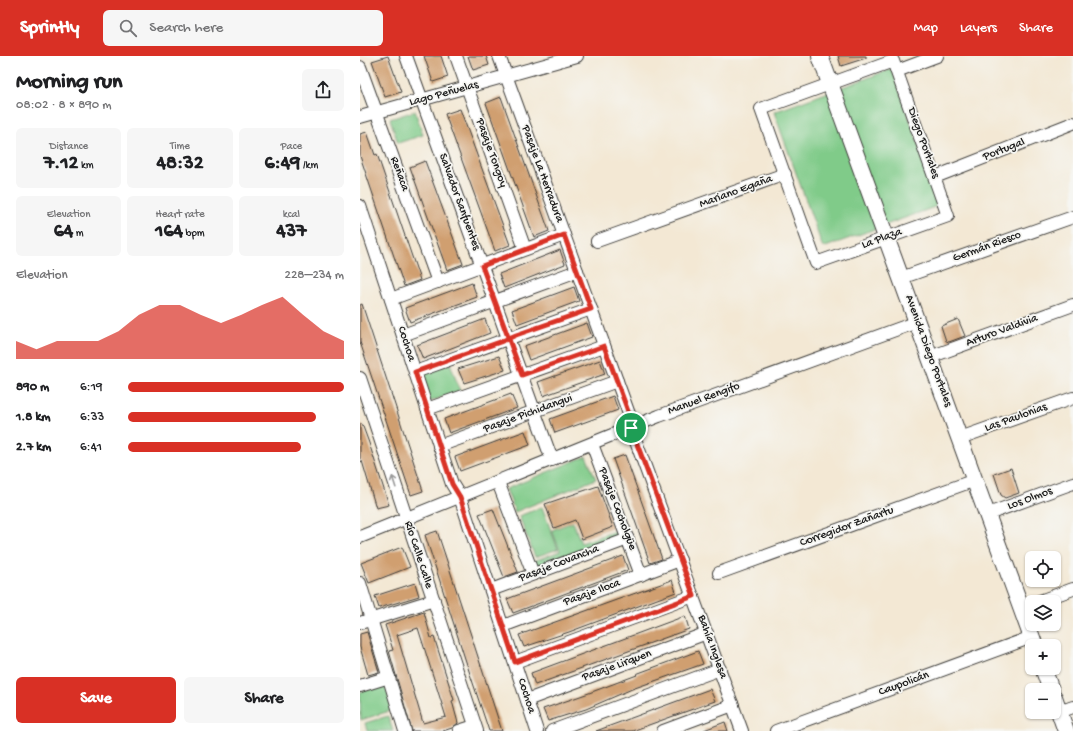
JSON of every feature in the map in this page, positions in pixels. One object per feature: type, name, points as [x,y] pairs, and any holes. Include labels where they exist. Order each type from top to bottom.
[{"type":"main road","name":"Avenida Diego Portales","points":[[820,56],[975,480],[1025,601]]},
{"type":"main road","points":[[1062,705],[1066,731]]},
{"type":"street","name":"Salvador Sanfuentes","points":[[406,56],[552,460]]},
{"type":"street","name":"Pasaje Tongoy","points":[[456,56],[525,249]]},
{"type":"street","name":"Pasaje La Herradura","points":[[499,56],[629,414],[631,428]]},
{"type":"street","name":"Lago Peñuelas","points":[[360,117],[577,56]]},
{"type":"street","points":[[831,85],[893,61],[897,71],[937,56]]},
{"type":"street","name":"Reñaca","points":[[360,67],[438,282]]},
{"type":"street","name":"Diego Portales","points":[[897,71],[948,216]]},
{"type":"street","name":"Mariano Egaña","points":[[597,241],[785,174],[761,109],[831,85]]},
{"type":"street","name":"Portugal","points":[[935,177],[1073,123]]},
{"type":"street","name":"La Plaza","points":[[785,174],[816,263],[948,216]]},
{"type":"street","name":"Cochoa","points":[[360,206],[439,446],[452,484],[460,497],[537,731]]},
{"type":"street","name":"Germán Riesco","points":[[901,278],[1073,216]]},
{"type":"street","points":[[391,299],[564,235]]},
{"type":"street","points":[[403,335],[577,271]]},
{"type":"street","name":"Arturo Valdivia","points":[[930,357],[1073,305]]},
{"type":"street","points":[[415,372],[591,309]]},
{"type":"street","name":"Manuel Rengifo","points":[[360,537],[659,416],[917,322]]},
{"type":"street","points":[[427,409],[604,346]]},
{"type":"street","name":"Río Calle Calle","points":[[360,381],[476,728]]},
{"type":"street","name":"Pasaje Pichidangui","points":[[439,446],[617,381]]},
{"type":"street","name":"Las Paulonias","points":[[960,438],[1073,398]]},
{"type":"street","name":"Bahía Inglesa","points":[[631,428],[694,596],[742,731]]},
{"type":"street","name":"Pasaje Cocholgüe","points":[[592,444],[641,575]]},
{"type":"street","name":"Corregidor Zañartu","points":[[719,573],[975,480]]},
{"type":"street","points":[[498,482],[532,574]]},
{"type":"street","name":"Los Olmos","points":[[988,514],[1073,483]]},
{"type":"street","name":"Pasaje Covancha","points":[[491,590],[628,539]]},
{"type":"street","name":"Pasaje Iloca","points":[[503,626],[680,560]]},
{"type":"street","points":[[360,583],[366,621],[389,677],[405,731]]},
{"type":"street","points":[[1056,595],[1073,589]]},
{"type":"street","points":[[515,662],[694,596]]},
{"type":"street","points":[[366,621],[434,600]]},
{"type":"street","name":"Pasaje Lirquen","points":[[527,700],[707,633]]},
{"type":"street","name":"Caupolicán","points":[[776,731],[1025,644]]},
{"type":"street","points":[[552,731],[720,669]]},
{"type":"street","points":[[360,686],[389,677]]},
{"type":"street","points":[[664,731],[733,705]]},
{"type":"street","points":[[459,731],[476,728]]},
{"type":"green space","points":[[892,69],[940,205],[823,248],[774,112]]},
{"type":"green space","points":[[415,111],[423,135],[398,143],[390,119]]},
{"type":"green space","points":[[450,363],[460,391],[429,402],[419,373]]},
{"type":"green space","points":[[586,456],[596,479],[515,512],[506,489]]},
{"type":"green space","points":[[542,507],[558,549],[535,557],[519,516]]},
{"type":"green space","points":[[573,522],[581,543],[615,531],[617,537],[537,566],[534,561],[560,551],[552,530]]},
{"type":"green space","points":[[385,684],[393,710],[361,720],[360,692]]},
{"type":"green space","points":[[388,716],[393,731],[367,731],[365,723]]},
{"type":"building","points":[[388,56],[401,92],[385,97],[372,61]]},
{"type":"building","points":[[424,56],[441,56],[448,77],[433,82]]},
{"type":"building","points":[[468,56],[486,56],[489,65],[473,70]]},
{"type":"building","points":[[838,56],[866,56],[866,58],[841,66]]},
{"type":"building","points":[[501,97],[549,231],[534,237],[486,103]]},
{"type":"building","points":[[460,109],[510,245],[495,251],[445,114]]},
{"type":"building","points":[[367,132],[375,155],[377,154],[420,280],[404,286],[360,156],[360,134]]},
{"type":"building","points":[[425,161],[463,264],[447,270],[410,167]]},
{"type":"building","points":[[560,250],[565,264],[504,288],[499,274]]},
{"type":"building","points":[[472,283],[477,297],[410,322],[405,308]]},
{"type":"building","points":[[574,287],[579,301],[517,324],[512,310]]},
{"type":"building","points":[[362,304],[423,491],[411,495],[360,342],[360,305]]},
{"type":"building","points":[[485,319],[490,333],[423,359],[417,345]]},
{"type":"building","points":[[958,319],[965,336],[949,342],[946,341],[941,326]]},
{"type":"building","points":[[587,323],[592,337],[529,360],[524,346]]},
{"type":"building","points":[[499,356],[505,370],[464,383],[458,369]]},
{"type":"building","points":[[600,360],[605,374],[543,396],[538,382]]},
{"type":"building","points":[[511,394],[517,408],[449,433],[444,419]]},
{"type":"building","points":[[613,396],[618,410],[555,433],[550,419]]},
{"type":"building","points":[[360,424],[362,424],[369,443],[389,505],[376,508],[362,461],[360,462]]},
{"type":"building","points":[[525,431],[530,445],[460,471],[455,457]]},
{"type":"building","points":[[625,455],[662,559],[650,563],[613,459]]},
{"type":"building","points":[[1011,468],[1019,493],[1005,498],[1001,495],[994,474]]},
{"type":"building","points":[[598,486],[613,527],[582,539],[575,520],[554,528],[545,504]]},
{"type":"building","points":[[493,509],[518,572],[504,577],[479,514]]},
{"type":"building","points":[[437,531],[502,731],[489,731],[470,674],[425,535]]},
{"type":"building","points":[[402,547],[410,567],[369,583],[361,563]]},
{"type":"building","points":[[623,556],[628,570],[513,613],[507,599]]},
{"type":"building","points":[[672,580],[676,592],[569,632],[524,647],[519,635]]},
{"type":"building","points":[[415,583],[419,596],[379,608],[375,596]]},
{"type":"building","points":[[424,612],[431,638],[434,637],[454,700],[452,701],[458,723],[452,728],[443,731],[412,731],[389,651],[393,650],[385,625]],"holes":[[[418,628],[446,717],[423,723],[397,635]]]},
{"type":"building","points":[[685,616],[689,629],[535,685],[531,673]]},
{"type":"building","points":[[367,632],[379,672],[368,675],[360,647],[360,634]]},
{"type":"building","points":[[698,651],[703,664],[632,689],[586,709],[548,721],[543,709]]},
{"type":"building","points":[[710,689],[715,701],[632,731],[596,731]]},
{"type":"building","points":[[725,722],[728,731],[704,731],[704,730]]},
{"type":"route","points":[[631,428],[629,414],[604,346],[522,375],[508,338],[482,266],[564,235],[591,309],[516,335],[508,338],[500,342],[415,372],[452,484],[460,497],[515,662],[694,596],[631,428]]}]
